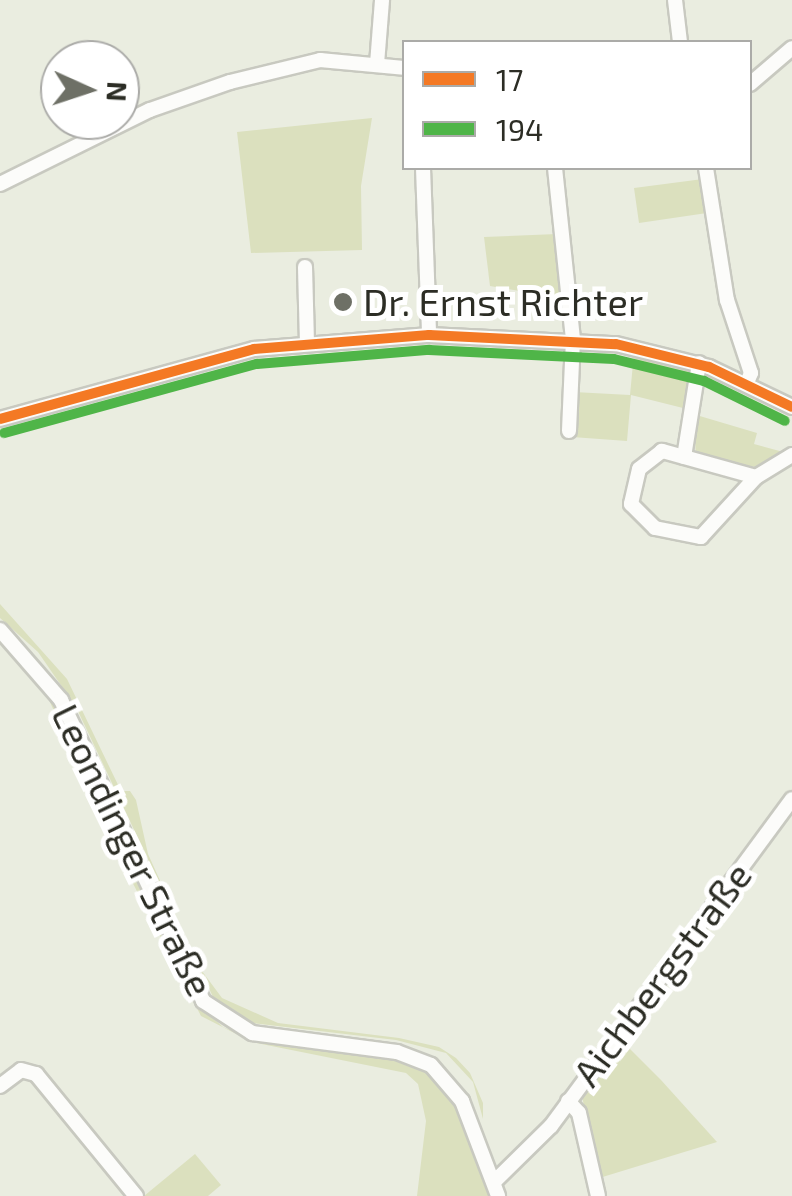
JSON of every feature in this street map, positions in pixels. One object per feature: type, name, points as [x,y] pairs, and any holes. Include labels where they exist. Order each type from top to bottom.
[{"type":"street","points":[[377,64],[382,0]]},
{"type":"street","points":[[675,0],[680,40]]},
{"type":"street","points":[[752,82],[792,48]]},
{"type":"street","points":[[0,184],[150,110],[230,82],[320,60],[402,68]]},
{"type":"street","points":[[423,170],[429,336]]},
{"type":"street","points":[[555,170],[573,339],[569,431]]},
{"type":"street","points":[[706,170],[727,300],[750,372],[747,383]]},
{"type":"street","points":[[306,267],[307,342]]},
{"type":"street","points":[[0,419],[198,360],[307,342],[429,336],[573,339],[698,364],[792,406]]},
{"type":"street","points":[[684,457],[698,364]]},
{"type":"street","points":[[756,477],[662,452],[648,456],[632,488],[639,518],[669,533],[694,539],[708,533],[756,477],[792,455]]},
{"type":"street","name":"Leondinger Straße","points":[[0,630],[61,700],[203,1001],[252,1033],[398,1052],[431,1065],[462,1101],[497,1188]]},
{"type":"street","name":"Aichbergstraße","points":[[497,1188],[568,1101],[792,799]]},
{"type":"street","points":[[0,1086],[22,1070],[36,1074],[136,1196]]},
{"type":"street","name":"Aichbergstraße","points":[[568,1101],[578,1113],[598,1196]]},
{"type":"green space","points":[[372,118],[361,186],[362,250],[251,253],[237,132]]},
{"type":"green space","points":[[703,179],[707,213],[639,223],[634,188]]},
{"type":"green space","points":[[557,234],[565,299],[490,286],[484,237]]},
{"type":"green space","points":[[634,353],[690,369],[687,409],[631,395],[627,441],[572,437],[574,392],[630,395]]},
{"type":"green space","points":[[693,414],[757,433],[754,444],[787,453],[760,468],[696,456]]},
{"type":"green space","points":[[0,604],[67,679],[121,791],[130,791],[136,800],[148,854],[199,967],[222,998],[278,1023],[399,1038],[439,1047],[470,1073],[483,1103],[483,1119],[473,1082],[446,1053],[396,1040],[252,1023],[214,999],[76,707],[38,652],[0,618]]},
{"type":"green space","points":[[40,680],[77,744],[197,1003],[223,1027],[251,1039],[401,1058],[423,1068],[451,1097],[492,1196],[417,1196],[426,1121],[418,1084],[406,1073],[252,1042],[201,1016],[123,864]]},
{"type":"green space","points":[[618,1037],[717,1142],[596,1179],[582,1095]]},
{"type":"green space","points":[[195,1154],[221,1185],[208,1196],[144,1196]]},
{"type":"transit line","name":"17","points":[[0,419],[254,349],[429,335],[616,344],[709,367],[792,407]]},
{"type":"transit line","name":"194","points":[[4,433],[257,364],[429,350],[614,359],[704,381],[785,421]]},
{"type":"place","name":"Dr. Ernst Richter","points":[[343,302]]}]
